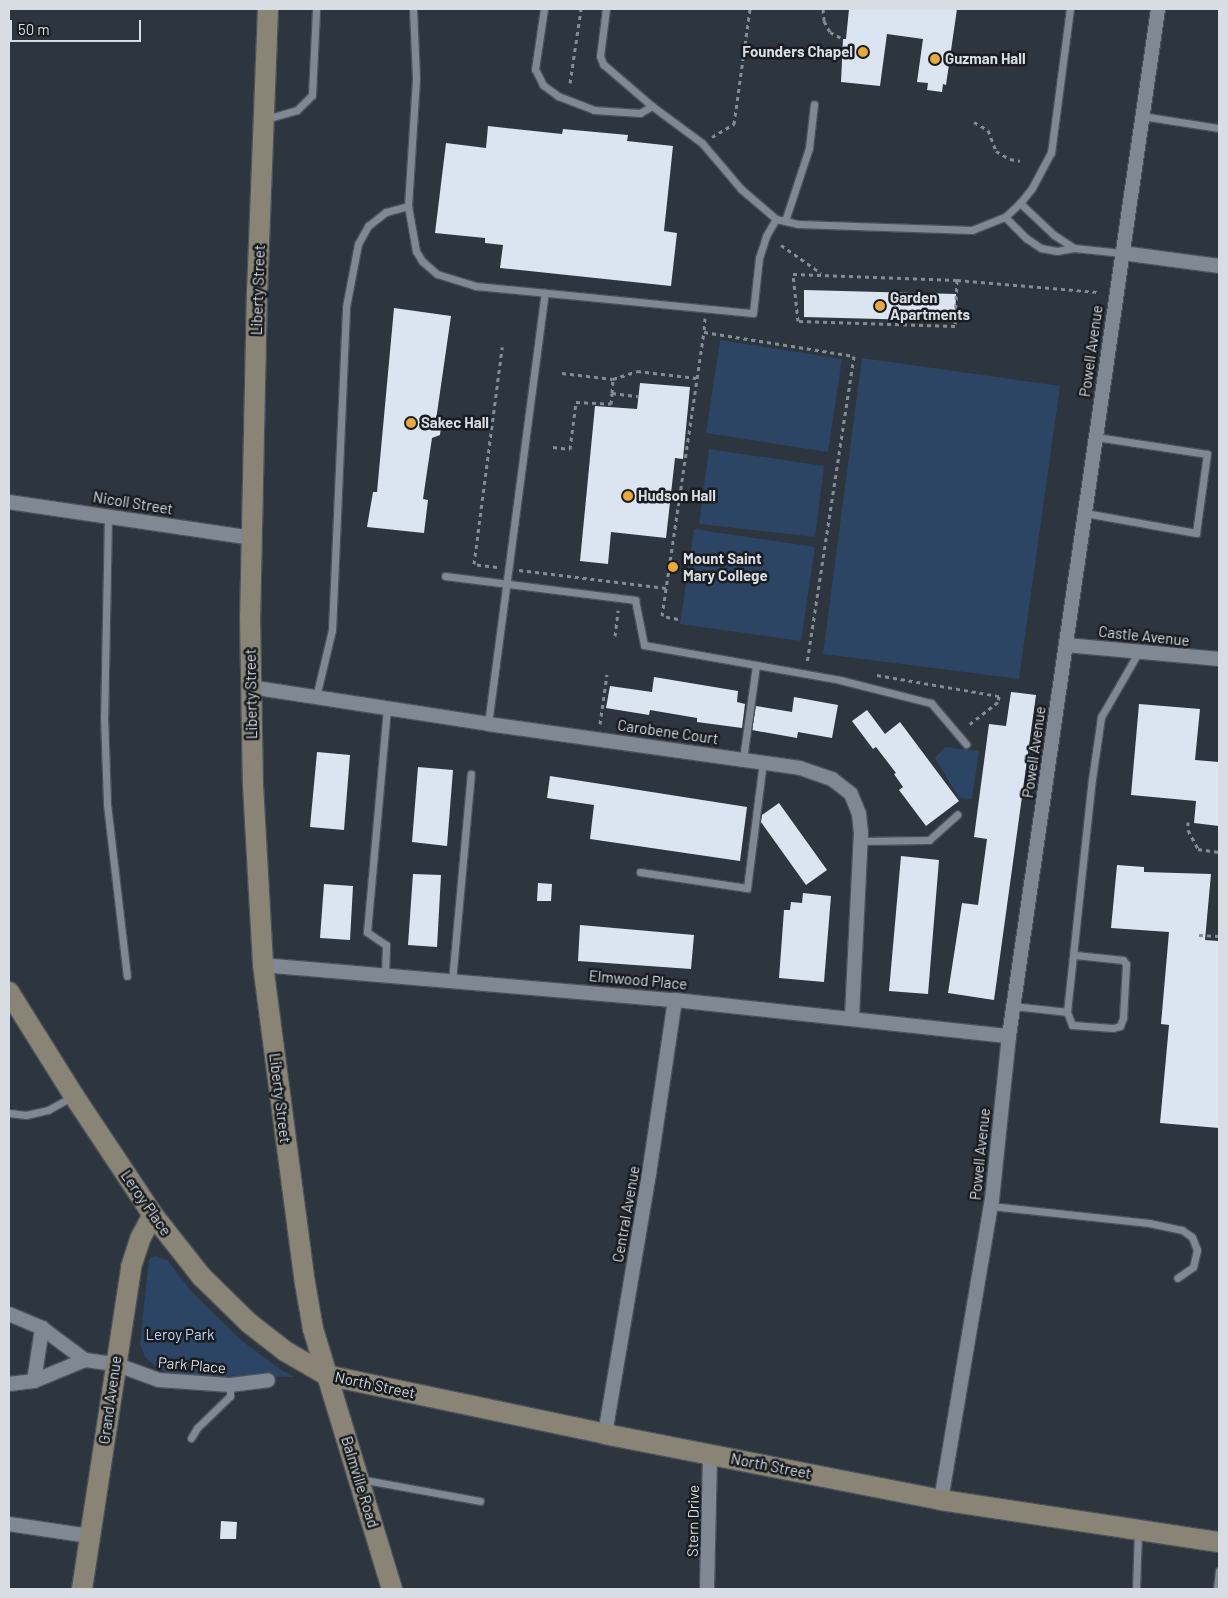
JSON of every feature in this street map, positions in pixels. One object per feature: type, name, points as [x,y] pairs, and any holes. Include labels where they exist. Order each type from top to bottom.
[{"type":"street","name":"Liberty Street","points":[[268,9],[252,538],[250,687],[254,794],[263,965],[305,1283],[313,1328],[326,1375]]},
{"type":"street","name":"Powell Avenue","points":[[940,1500],[991,1206],[1013,1006],[1158,9]]},
{"type":"street","points":[[1122,253],[1219,266]]},
{"type":"street","name":"Nicoll Street","points":[[9,502],[252,538]]},
{"type":"street","name":"Castle Avenue","points":[[1066,645],[1219,660]]},
{"type":"street","name":"Carobene Court","points":[[250,687],[488,724],[763,762],[800,768],[832,779],[851,794],[859,814],[860,842],[852,1018]]},
{"type":"street","name":"Elmwood Place","points":[[263,965],[674,1000],[1009,1036]]},
{"type":"street","name":"Leroy Place","points":[[9,992],[74,1096],[154,1215],[201,1276],[248,1323],[285,1351],[326,1375]]},
{"type":"street","name":"Central Avenue","points":[[605,1434],[649,1174],[674,1000]]},
{"type":"street","name":"Grand Avenue","points":[[82,1589],[131,1267],[140,1239],[154,1215]]},
{"type":"street","name":"Park Place","points":[[9,1314],[42,1328],[85,1360],[115,1364],[159,1380],[192,1384],[230,1385],[268,1380]]},
{"type":"street","points":[[34,1381],[42,1328]]},
{"type":"street","name":"Park Place","points":[[9,1384],[34,1381],[85,1360]]},
{"type":"street","name":"North Street","points":[[326,1375],[605,1434],[940,1500],[1219,1542]]},
{"type":"street","name":"Balmville Road","points":[[326,1375],[360,1479],[392,1589]]},
{"type":"street","name":"Stern Drive","points":[[707,1589],[710,1454]]},
{"type":"street","points":[[9,1524],[89,1536]]},
{"type":"lane","points":[[264,120],[297,110],[312,95],[316,9]]},
{"type":"lane","points":[[413,9],[416,79],[408,206],[416,251],[422,261],[436,274],[476,286],[753,313],[759,258],[766,236],[776,219]]},
{"type":"lane","points":[[544,9],[535,69],[543,86],[558,96],[594,110],[640,113],[652,106]]},
{"type":"lane","points":[[606,9],[600,56],[603,64],[652,106],[702,143],[741,188],[776,219],[798,224],[972,230],[1005,217],[1020,203],[1032,188],[1050,153],[1070,9]]},
{"type":"lane","points":[[785,221],[809,148],[814,104]]},
{"type":"lane","points":[[1142,116],[1219,128]]},
{"type":"lane","points":[[1020,203],[1054,236],[1074,248]]},
{"type":"lane","points":[[316,697],[332,630],[346,307],[354,262],[358,244],[368,226],[386,212],[408,206]]},
{"type":"lane","points":[[1005,217],[1026,238],[1041,248],[1057,251],[1074,248],[1122,253]]},
{"type":"lane","points":[[488,724],[545,293]]},
{"type":"lane","points":[[1084,513],[1196,533],[1207,454],[1096,437]]},
{"type":"lane","points":[[108,516],[104,716],[107,804],[127,976]]},
{"type":"lane","points":[[445,576],[635,600],[644,645],[840,680],[931,703],[966,744]]},
{"type":"lane","points":[[1075,955],[1123,960],[1126,964],[1123,1018],[1120,1026],[1113,1028],[1072,1025],[1067,1012],[1075,955],[1092,779],[1101,717],[1138,653]]},
{"type":"lane","points":[[743,759],[756,665]]},
{"type":"lane","points":[[385,975],[386,945],[367,932],[386,707]]},
{"type":"lane","points":[[640,872],[747,888],[763,762]]},
{"type":"lane","points":[[452,981],[471,774]]},
{"type":"lane","points":[[860,842],[930,840],[957,815]]},
{"type":"lane","points":[[1013,1006],[1067,1012]]},
{"type":"lane","points":[[9,1113],[26,1115],[48,1110],[74,1096]]},
{"type":"lane","points":[[991,1206],[1149,1223],[1182,1230],[1192,1237],[1197,1250],[1193,1267],[1177,1278]]},
{"type":"lane","points":[[191,1438],[197,1428],[230,1396],[230,1385]]},
{"type":"lane","points":[[360,1479],[480,1501]]},
{"type":"lane","points":[[1136,1589],[1138,1530]]},
{"type":"lane","points":[[1217,1589],[1219,1571]]},
{"type":"path","points":[[570,83],[580,9]]},
{"type":"path","points":[[711,137],[734,124],[750,9]]},
{"type":"path","points":[[823,9],[824,21],[830,32],[843,39]]},
{"type":"path","points":[[974,122],[988,130],[996,151],[1010,159],[1020,160]]},
{"type":"path","points":[[781,245],[823,274]]},
{"type":"path","points":[[957,280],[955,326],[798,321],[793,274],[957,280],[1098,292]]},
{"type":"path","points":[[678,619],[662,616],[705,318]]},
{"type":"path","points":[[704,332],[854,356],[807,664]]},
{"type":"path","points":[[562,373],[613,379],[637,371],[697,378]]},
{"type":"path","points":[[553,447],[570,449],[576,402],[611,404],[613,379]]},
{"type":"path","points":[[612,393],[638,396]]},
{"type":"path","points":[[615,636],[619,606]]},
{"type":"path","points":[[607,674],[599,724],[609,726]]},
{"type":"path","points":[[1188,822],[1188,830],[1198,849],[1219,852]]},
{"type":"path","points":[[1199,935],[1219,936]]},
{"type":"green space","points":[[720,340],[842,359],[828,452],[706,433]]},
{"type":"green space","points":[[862,358],[1060,386],[1019,679],[823,654]]},
{"type":"green space","points":[[709,449],[824,466],[815,537],[699,524]]},
{"type":"green space","points":[[694,529],[815,547],[801,641],[680,624]]},
{"type":"green space","points":[[945,747],[979,751],[972,799],[959,798],[935,758]]},
{"type":"green space","name":"Leroy Park","points":[[155,1256],[167,1260],[191,1291],[241,1340],[281,1370],[295,1377],[178,1375],[158,1369],[145,1357],[140,1344],[149,1259]]},
{"type":"building","points":[[849,9],[957,9],[946,85],[943,84],[942,92],[927,90],[928,83],[917,82],[923,39],[887,34],[880,86],[841,82],[843,39],[846,39]]},
{"type":"building","points":[[488,126],[562,134],[563,129],[628,135],[627,141],[673,146],[664,231],[677,233],[671,286],[500,268],[503,245],[485,243],[485,238],[435,233],[446,143],[486,148]]},
{"type":"building","name":"Garden Apartments","points":[[804,290],[956,294],[955,321],[804,317]]},
{"type":"building","name":"Sakec Hall","points":[[394,308],[451,316],[436,420],[441,427],[440,435],[432,438],[423,499],[428,500],[424,533],[367,527],[373,492],[377,492]]},
{"type":"building","name":"Hudson Hall","points":[[640,383],[690,387],[683,459],[675,458],[666,538],[611,532],[608,564],[580,561],[595,406],[637,409]]},
{"type":"building","points":[[654,677],[738,691],[737,702],[745,704],[742,728],[697,722],[697,718],[650,710],[649,715],[606,708],[610,686],[652,692]]},
{"type":"building","points":[[1011,692],[1036,695],[994,1000],[948,993],[962,903],[978,905],[987,839],[974,837],[989,724],[1006,726]]},
{"type":"building","points":[[794,697],[838,705],[832,738],[798,732],[797,738],[752,730],[756,706],[792,712]]},
{"type":"building","points":[[1139,704],[1200,709],[1195,760],[1219,762],[1219,826],[1194,823],[1196,801],[1131,795]]},
{"type":"building","points":[[867,710],[885,734],[900,722],[959,801],[926,826],[899,790],[903,787],[894,774],[896,773],[876,747],[873,749],[852,721]]},
{"type":"building","points":[[317,752],[350,755],[344,830],[310,827]]},
{"type":"building","points":[[418,767],[453,770],[447,846],[412,842]]},
{"type":"building","points":[[550,776],[747,807],[740,861],[590,839],[594,805],[547,798]]},
{"type":"building","points":[[779,803],[827,870],[806,885],[761,822],[762,815]]},
{"type":"building","points":[[901,856],[939,860],[928,994],[889,991]]},
{"type":"building","points":[[1117,865],[1144,867],[1144,872],[1211,874],[1205,940],[1219,941],[1219,1128],[1160,1123],[1169,1025],[1161,1024],[1169,932],[1111,928]]},
{"type":"building","points":[[413,874],[441,875],[437,947],[408,945]]},
{"type":"building","points":[[538,883],[552,884],[551,901],[537,901]]},
{"type":"building","points":[[324,884],[353,886],[350,940],[320,938]]},
{"type":"building","points":[[803,893],[831,896],[824,982],[779,978],[784,910],[790,910],[791,902],[802,903]]},
{"type":"building","points":[[580,925],[694,935],[691,969],[578,961]]},
{"type":"building","points":[[221,1521],[237,1522],[236,1539],[220,1539]]},
{"type":"place","name":"Founders Chapel","points":[[863,52]]},
{"type":"place","name":"Guzman Hall","points":[[935,59]]},
{"type":"place","name":"Garden Apartments","points":[[880,306]]},
{"type":"place","name":"Sakec Hall","points":[[411,423]]},
{"type":"place","name":"Hudson Hall","points":[[628,496]]},
{"type":"place","name":"Mount Saint Mary College","points":[[673,567]]}]
